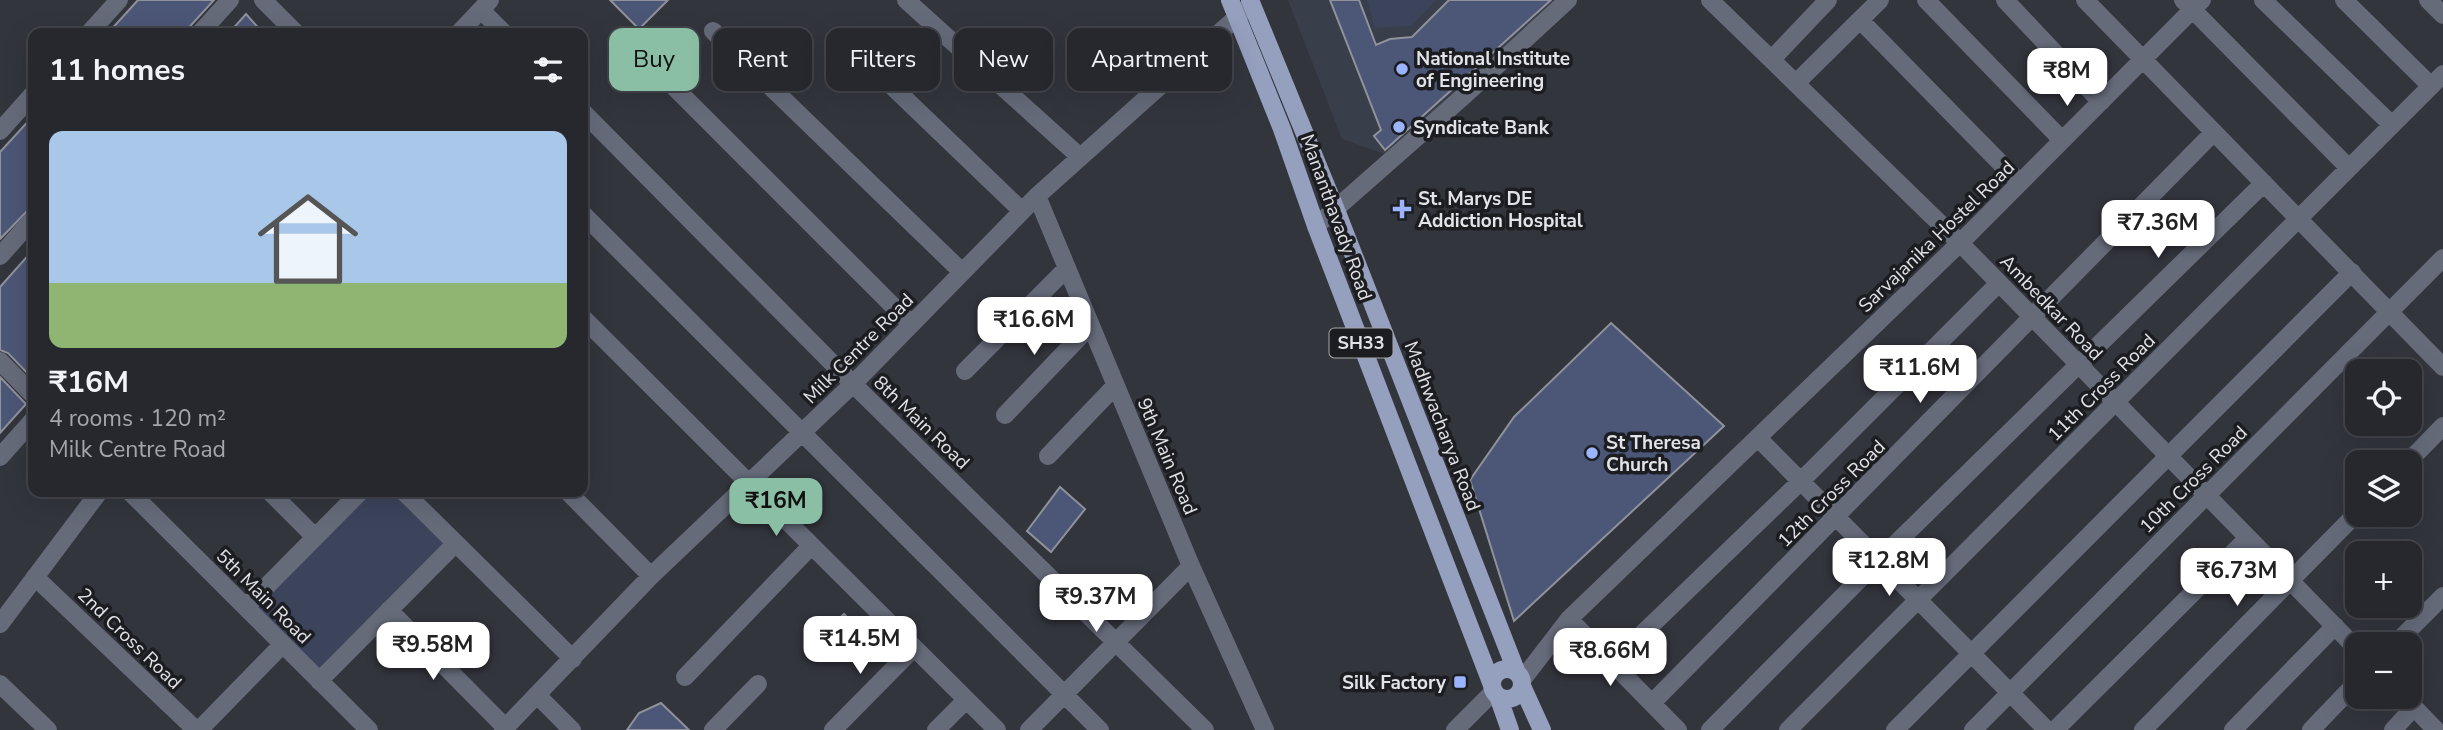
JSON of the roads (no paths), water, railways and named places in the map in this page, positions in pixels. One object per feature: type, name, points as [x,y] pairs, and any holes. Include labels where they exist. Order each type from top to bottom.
[{"type":"main road","name":"Madhwacharya Road","points":[[1251,2],[1542,730]]},
{"type":"main road","name":"Mananthavady Road","points":[[1233,8],[1282,129],[1510,730]]},
{"type":"main road","points":[[1509,669],[1520,679],[1518,694],[1511,698],[1495,691],[1494,677],[1500,671],[1509,669]]},
{"type":"street","points":[[94,28],[119,0]]},
{"type":"street","points":[[205,28],[230,0]]},
{"type":"street","points":[[263,0],[291,28]]},
{"type":"street","points":[[906,0],[1079,156]]},
{"type":"street","points":[[1317,226],[1568,0]]},
{"type":"street","name":"Ambedkar Road","points":[[1710,0],[1960,243],[2345,636]]},
{"type":"street","points":[[1772,59],[1828,0]]},
{"type":"street","points":[[1796,83],[1880,0]]},
{"type":"street","points":[[1926,0],[2062,141]]},
{"type":"street","points":[[2005,0],[2101,102]]},
{"type":"street","points":[[2085,0],[2443,367]]},
{"type":"street","points":[[2263,0],[2392,125]]},
{"type":"street","points":[[2344,0],[2437,80]]},
{"type":"street","points":[[2428,0],[2443,15]]},
{"type":"street","name":"Milk Centre Road","points":[[504,729],[651,576],[853,384],[1037,196],[1233,8],[1251,2]]},
{"type":"street","points":[[2192,3],[2349,168]]},
{"type":"street","name":"Sarvajanika Hostel Road","points":[[1520,679],[1569,620],[2020,184],[2143,59],[2192,3]]},
{"type":"street","points":[[464,28],[486,5],[501,28]]},
{"type":"street","points":[[1860,20],[2020,184]]},
{"type":"street","name":"11th Cross Road","points":[[1788,730],[2437,80]]},
{"type":"street","points":[[678,91],[911,324]]},
{"type":"street","points":[[776,91],[962,272]]},
{"type":"street","points":[[897,91],[1022,211]]},
{"type":"street","points":[[0,131],[28,100]]},
{"type":"street","name":"8th Main Road","points":[[588,117],[853,384],[1205,730]]},
{"type":"street","name":"12th Cross Road","points":[[1652,704],[2214,132]]},
{"type":"street","points":[[1710,730],[1878,561],[2264,183]]},
{"type":"street","name":"9th Main Road","points":[[1037,196],[1191,566],[1265,730]]},
{"type":"street","points":[[588,219],[1100,730]]},
{"type":"street","points":[[0,256],[28,225]]},
{"type":"street","name":"10th Cross Road","points":[[1973,730],[2443,258]]},
{"type":"street","points":[[965,371],[1067,268]]},
{"type":"street","points":[[1895,730],[2351,272]]},
{"type":"street","points":[[1612,663],[1801,481],[1999,283]]},
{"type":"street","points":[[1005,415],[1091,326]]},
{"type":"street","points":[[588,331],[748,484],[996,730]]},
{"type":"street","points":[[0,361],[28,390]]},
{"type":"street","points":[[1048,456],[1116,385]]},
{"type":"street","points":[[0,457],[28,426]]},
{"type":"street","points":[[2420,450],[2443,426]]},
{"type":"street","points":[[1758,438],[2047,730]]},
{"type":"street","points":[[0,624],[95,497]]},
{"type":"street","name":"5th Main Road","points":[[135,497],[369,730]]},
{"type":"street","points":[[275,497],[315,537]]},
{"type":"street","points":[[246,607],[355,497]]},
{"type":"street","points":[[409,497],[573,659]]},
{"type":"street","points":[[417,505],[425,497]]},
{"type":"street","points":[[573,497],[651,576]]},
{"type":"street","points":[[2143,730],[2345,525]]},
{"type":"street","points":[[2055,730],[2248,538]]},
{"type":"street","points":[[319,681],[454,544]]},
{"type":"street","points":[[685,677],[811,546]]},
{"type":"street","points":[[1029,730],[1191,566]]},
{"type":"street","name":"2nd Cross Road","points":[[35,577],[198,730]]},
{"type":"street","points":[[2407,632],[2443,596]]},
{"type":"street","points":[[389,610],[504,729]]},
{"type":"street","points":[[1569,620],[1678,730]]},
{"type":"street","points":[[2233,730],[2335,626]]},
{"type":"street","points":[[198,730],[283,644]]},
{"type":"street","points":[[833,730],[914,648]]},
{"type":"street","points":[[0,684],[48,730]]},
{"type":"street","points":[[713,730],[758,684]]},
{"type":"street","points":[[1455,730],[1495,691]]},
{"type":"street","points":[[537,695],[572,730]]},
{"type":"street","points":[[2311,730],[2345,695]]},
{"type":"street","points":[[936,730],[966,700]]},
{"type":"street","points":[[2393,730],[2404,709]]},
{"type":"street","points":[[2415,709],[2436,730]]},
{"type":"place","name":"National Institute of Engineering","points":[[1402,69]]},
{"type":"place","name":"Syndicate Bank","points":[[1399,127]]},
{"type":"place","name":"St. Marys DE Addiction Hospital","points":[[1402,209]]},
{"type":"place","name":"St Theresa Church","points":[[1592,453]]},
{"type":"place","name":"Silk Factory","points":[[1460,682]]}]
